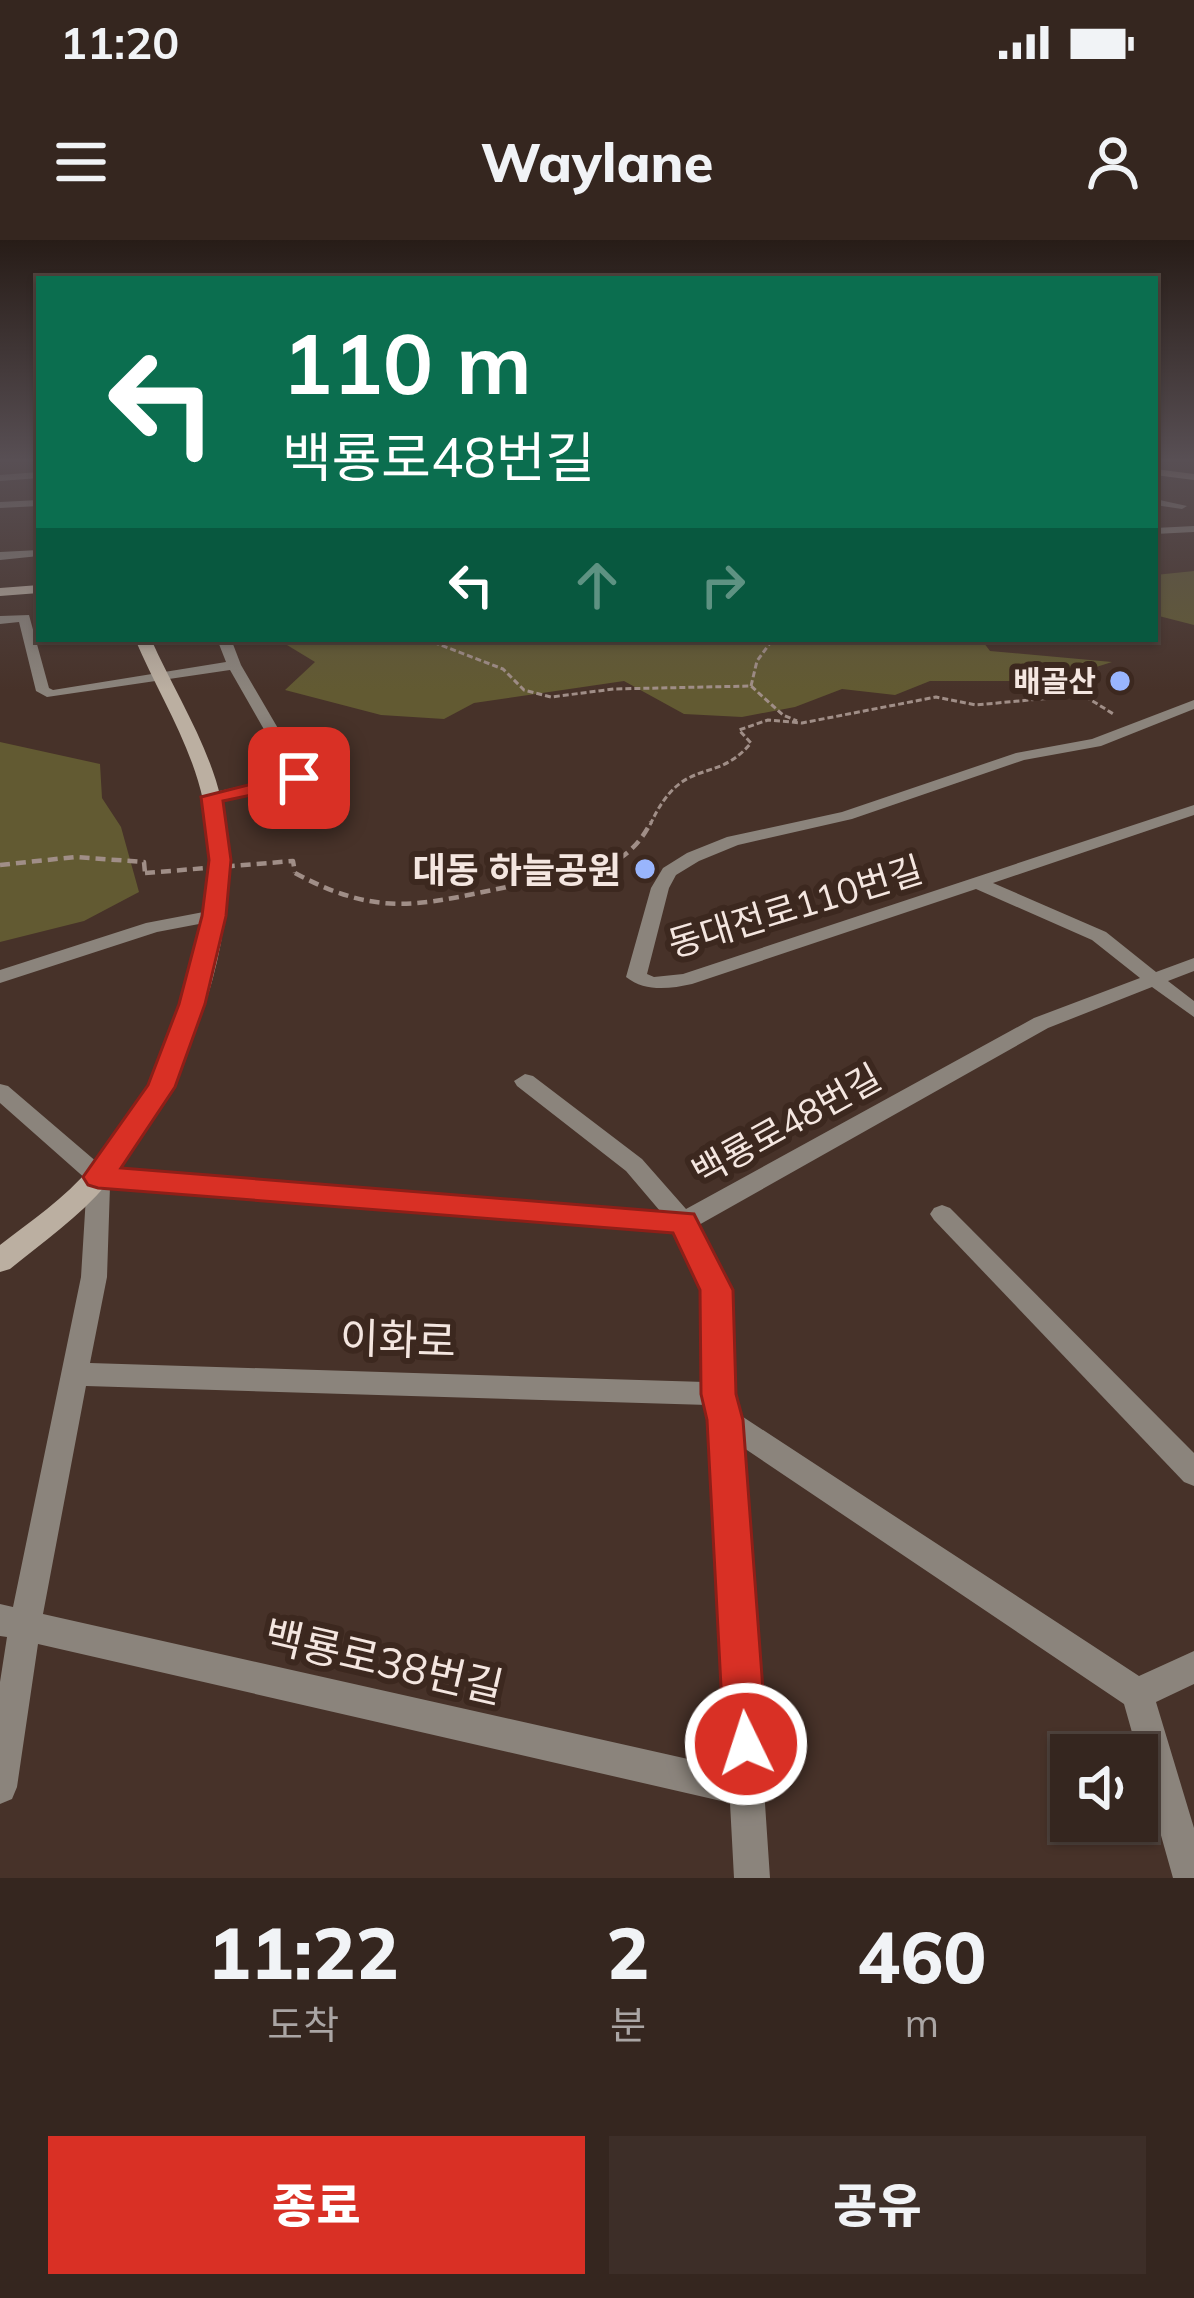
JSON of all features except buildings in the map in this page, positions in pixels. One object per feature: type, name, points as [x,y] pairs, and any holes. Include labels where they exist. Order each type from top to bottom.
[{"type":"main road","points":[[0,592],[36,589]]},
{"type":"main road","points":[[0,1262],[98,1177],[161,1087],[192,1004],[214,916],[220,860],[212,797],[143,642]]},
{"type":"street","points":[[0,556],[36,554]]},
{"type":"street","points":[[0,620],[24,618],[43,691],[52,694],[233,665]]},
{"type":"street","points":[[212,797],[299,778],[233,665],[225,642]]},
{"type":"street","name":"동대전로110번길","points":[[1194,704],[1096,743],[1021,756],[868,809],[733,841],[693,856],[669,872],[660,888],[636,977],[652,983],[685,980],[1194,810]]},
{"type":"street","points":[[978,883],[1100,936],[1194,1011]]},
{"type":"street","points":[[0,977],[153,927],[214,916]]},
{"type":"street","name":"백룡로48번길","points":[[98,1177],[683,1222],[1041,1023],[1194,964]]},
{"type":"street","points":[[525,1081],[634,1165],[683,1222],[716,1290],[752,1878]]},
{"type":"street","points":[[0,1787],[12,1623],[75,1374],[94,1277],[98,1177],[5,1103]]},
{"type":"street","points":[[942,1214],[1194,1474]]},
{"type":"street","name":"이화로","points":[[75,1374],[722,1407]]},
{"type":"street","points":[[722,1407],[1136,1694],[1190,1878]]},
{"type":"street","name":"백룡로38번길","points":[[12,1623],[748,1790]]},
{"type":"street","points":[[1136,1694],[1194,1667]]},
{"type":"path","points":[[428,642],[488,659],[517,677],[524,690],[550,697],[614,689],[751,686],[783,715],[802,723]]},
{"type":"path","points":[[751,686],[757,661],[771,642]]},
{"type":"path","points":[[0,865],[113,856],[144,862],[145,873],[293,861],[295,873],[323,889],[406,905],[451,902],[532,882],[573,880],[604,869],[632,851],[676,782],[741,758],[751,743],[739,730],[768,720],[802,723],[936,697],[976,705],[1083,695],[1102,710],[1140,724]]},
{"type":"shaded area","points":[[1194,571],[1194,625],[1158,616],[1158,575]]},
{"type":"shaded area","points":[[983,642],[990,651],[1112,662],[1052,681],[930,681],[895,695],[842,689],[795,707],[742,717],[684,714],[624,681],[474,703],[444,719],[381,715],[285,690],[315,662],[287,645]]},
{"type":"shaded area","points":[[0,742],[100,764],[102,798],[121,827],[139,892],[84,921],[0,942]]},
{"type":"place","name":"배골산","points":[[1120,681]]},
{"type":"place","name":"대동 하늘공원","points":[[645,869]]},
{"type":"route","points":[[299,778],[212,797],[220,860],[214,916],[192,1004],[161,1087],[98,1177],[683,1222],[716,1290],[719,1394],[725,1420],[746,1744]]}]
